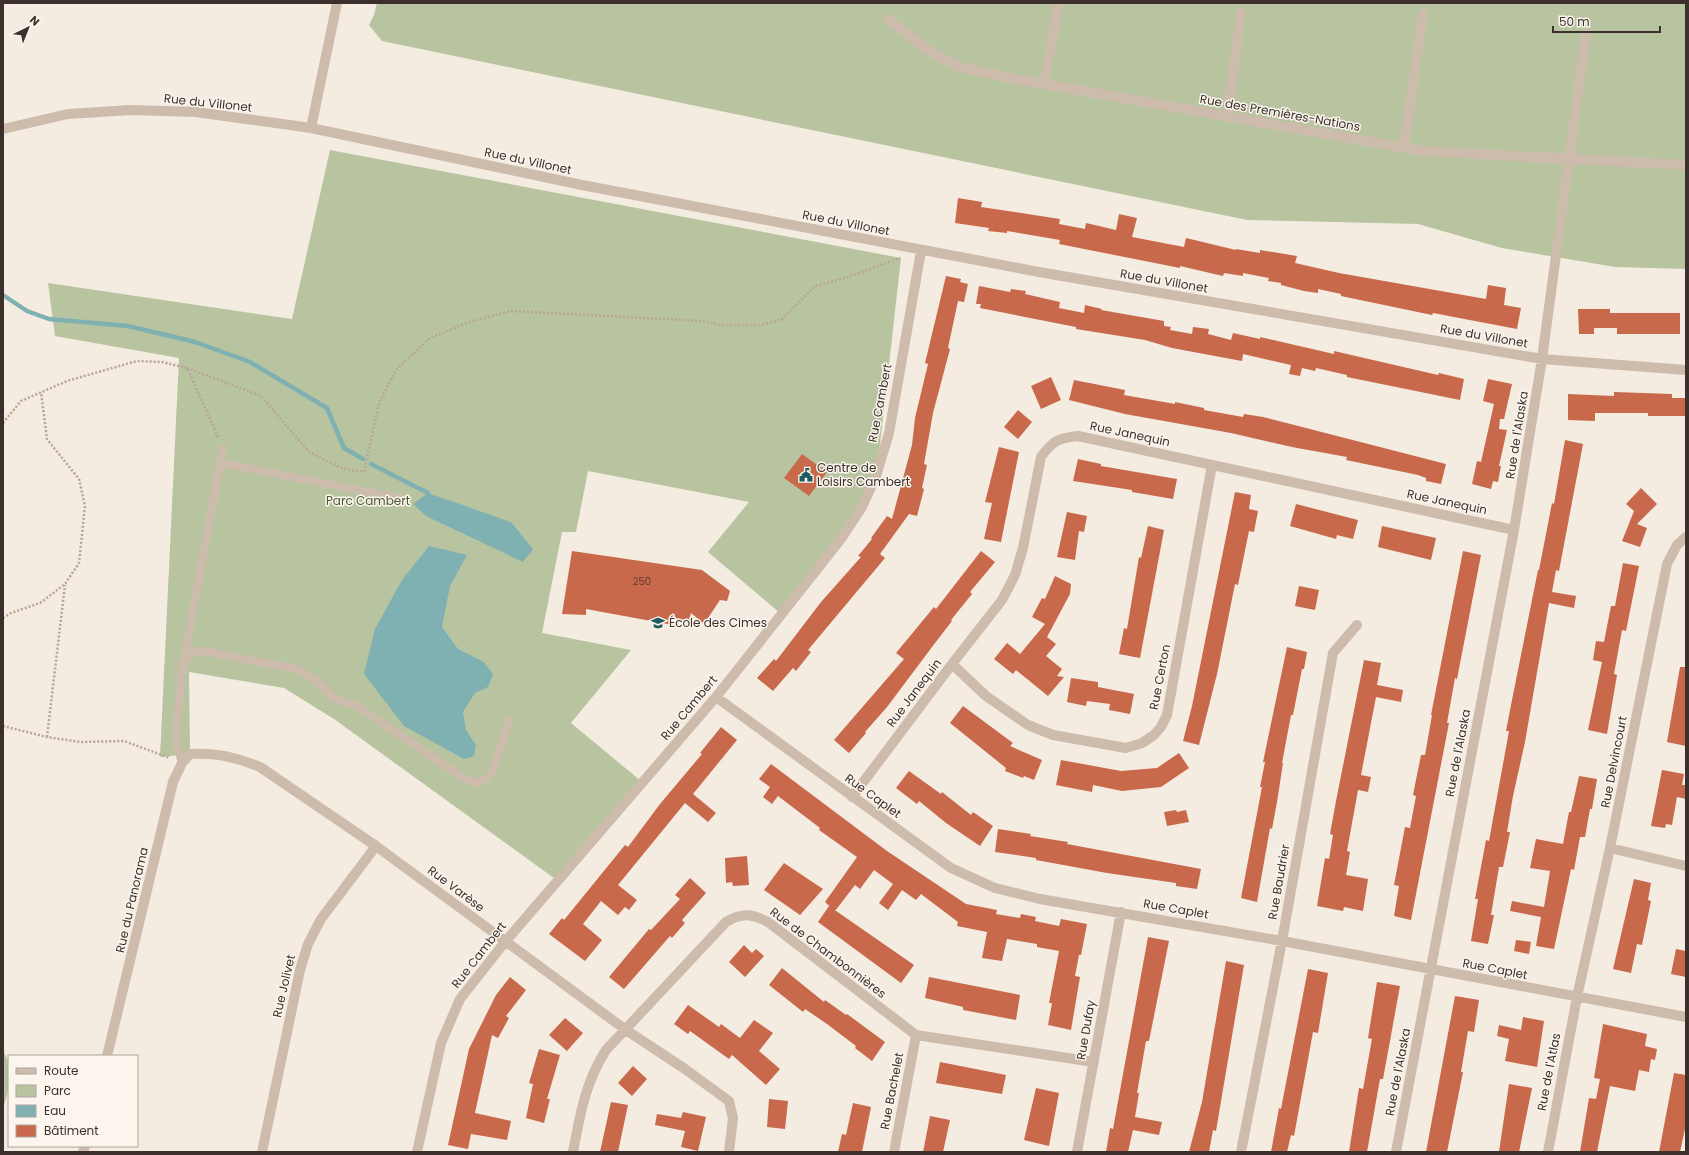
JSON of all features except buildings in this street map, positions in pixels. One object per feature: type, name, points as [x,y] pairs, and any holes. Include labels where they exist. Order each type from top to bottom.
[{"type":"street","points":[[311,128],[337,3]]},
{"type":"street","points":[[1044,84],[1060,3]]},
{"type":"street","points":[[1227,117],[1241,13]]},
{"type":"street","points":[[1404,147],[1423,14]]},
{"type":"street","name":"Rue des Premières-Nations","points":[[888,19],[928,50],[959,67],[1044,84],[1423,151],[1686,165]]},
{"type":"street","name":"Rue de l'Alaska","points":[[1396,1152],[1514,530],[1542,359],[1586,33]]},
{"type":"street","name":"Rue du Villonet","points":[[3,129],[68,114],[130,110],[196,112],[311,128],[582,185],[921,251],[1542,359],[1686,370]]},
{"type":"street","name":"Rue Cambert","points":[[417,1152],[441,1043],[460,999],[505,942],[716,697],[841,539],[865,501],[876,476],[889,433],[921,251]]},
{"type":"street","name":"Rue Janequin","points":[[852,797],[1002,600],[1015,575],[1023,548],[1040,463],[1048,446],[1060,438],[1078,436],[1514,530]]},
{"type":"street","name":"Rue Certon","points":[[952,664],[986,696],[1028,725],[1053,735],[1126,748],[1142,743],[1154,734],[1161,727],[1167,715],[1212,465]]},
{"type":"street","name":"Rue Delvincourt","points":[[1577,997],[1610,848],[1667,564],[1677,545],[1686,538]]},
{"type":"street","name":"Rue Baudrier","points":[[1241,1152],[1282,941],[1334,652],[1357,625]]},
{"type":"street","name":"Rue Caplet","points":[[716,697],[951,868],[995,888],[1040,899],[1282,941],[1686,1017]]},
{"type":"street","name":"Rue du Panorama","points":[[107,1055],[173,782],[182,763],[190,754]]},
{"type":"street","name":"Rue Varèse","points":[[190,754],[214,754],[239,758],[260,767],[376,846],[626,1030],[685,1069],[729,1101],[734,1118],[729,1152]]},
{"type":"street","name":"Rue Jolivet","points":[[262,1152],[300,970],[308,944],[321,919],[376,846]]},
{"type":"street","points":[[1610,848],[1686,866]]},
{"type":"street","name":"Rue Dufay","points":[[1076,1152],[1121,912]]},
{"type":"street","name":"Rue de Chambonnières","points":[[573,1152],[585,1092],[596,1066],[606,1050],[726,922],[736,916],[745,914],[756,916],[768,922],[916,1035],[1094,1062]]},
{"type":"street","name":"Rue de l'Atlas","points":[[1548,1152],[1577,997]]},
{"type":"street","name":"Rue Bachelet","points":[[894,1152],[916,1035]]},
{"type":"lane","points":[[182,763],[176,741],[183,664],[223,448]]},
{"type":"lane","points":[[221,463],[404,499]]},
{"type":"lane","points":[[183,664],[189,656],[198,650],[297,669],[316,681],[335,699],[357,706],[465,779],[475,783],[488,778],[493,770],[510,719]]},
{"type":"path","points":[[3,423],[20,401],[67,381],[137,361],[162,362],[187,368],[261,396],[309,452],[341,468],[364,472],[379,403],[396,370],[430,338],[469,322],[511,311],[703,321],[719,325],[762,325],[782,319],[815,286],[851,276],[921,251]]},
{"type":"path","points":[[187,368],[223,448]]},
{"type":"path","points":[[3,618],[11,613],[40,603],[65,584],[79,564],[85,506],[79,479],[47,439],[41,392]]},
{"type":"path","points":[[47,737],[65,584]]},
{"type":"path","points":[[3,726],[47,737],[80,742],[124,741],[182,763]]},
{"type":"green space","points":[[377,3],[1686,3],[1686,269],[1615,267],[1502,248],[1418,224],[1247,220],[382,41],[369,25],[374,15]]},
{"type":"green space","name":"Parc Cambert","points":[[330,150],[901,258],[879,453],[864,499],[836,543],[780,613],[708,552],[749,502],[588,471],[576,532],[562,532],[542,633],[631,650],[571,723],[641,781],[558,881],[334,719],[284,688],[189,672],[190,754],[160,757],[179,358],[55,336],[48,283],[292,319]]},
{"type":"green space","points":[[3,1051],[8,1065],[8,1090],[3,1108]]},
{"type":"water","points":[[428,493],[511,522],[533,549],[523,562],[426,516],[413,504]]},
{"type":"water","points":[[429,546],[467,555],[450,586],[442,627],[458,649],[484,662],[493,674],[488,687],[475,693],[463,712],[466,730],[476,745],[474,756],[464,759],[404,726],[364,674],[375,629],[402,580]]},
{"type":"waterway","points":[[3,295],[27,311],[49,319],[128,326],[195,342],[250,362],[327,408],[344,448],[363,459]]},
{"type":"waterway","points":[[371,464],[428,493]]},
{"type":"place","name":"Centre de Loisirs Cambert","points":[[806,475]]},
{"type":"place","name":"École des Cimes","points":[[658,623]]}]
